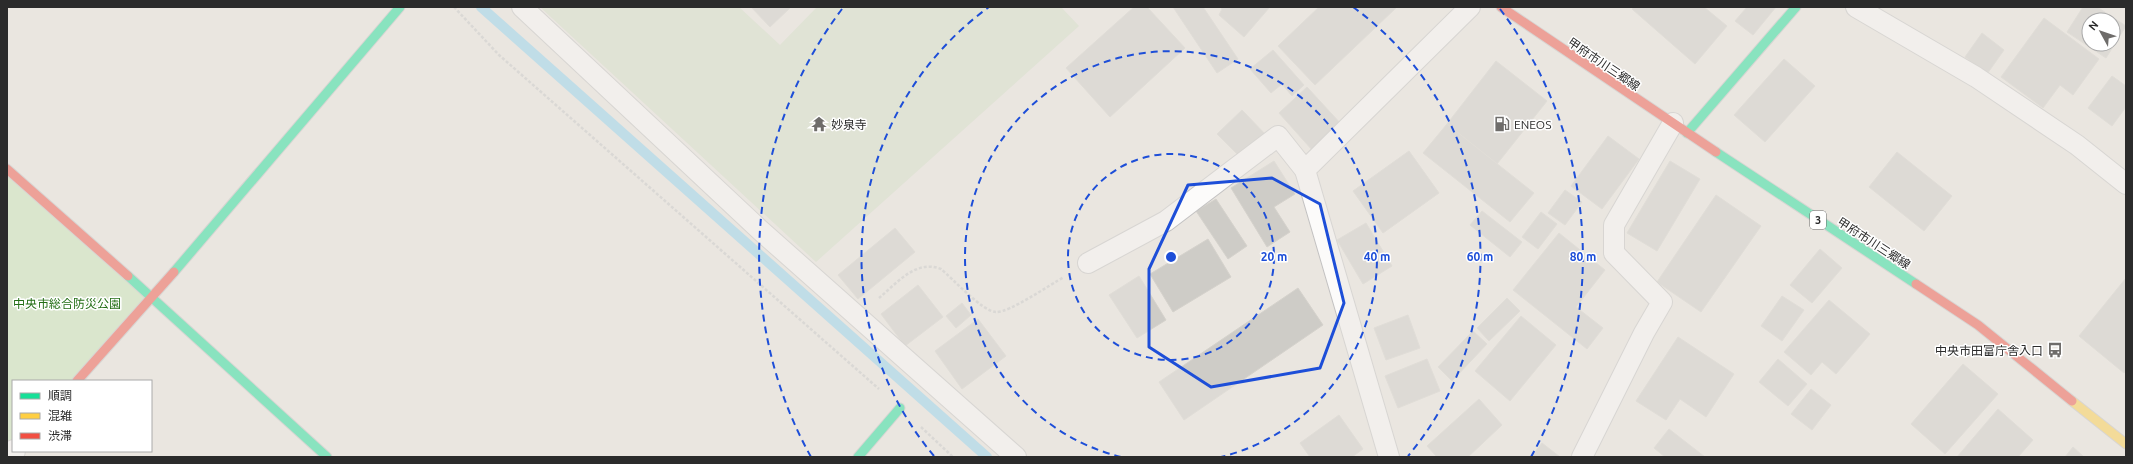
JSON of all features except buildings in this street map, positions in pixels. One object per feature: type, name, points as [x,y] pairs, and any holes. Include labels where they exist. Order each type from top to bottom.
[{"type":"street","points":[[78,380],[152,298],[400,7]]},
{"type":"street","name":"甲府市川三郷線","points":[[1501,7],[1680,128],[1978,325],[2126,444]]},
{"type":"street","points":[[1680,128],[1796,7]]},
{"type":"street","points":[[7,169],[327,457]]},
{"type":"street","points":[[858,457],[900,408]]},
{"type":"lane","points":[[522,7],[760,230],[1016,457]]},
{"type":"lane","points":[[1305,170],[1470,7]]},
{"type":"lane","points":[[1856,7],[1976,77],[2077,145],[2126,184]]},
{"type":"lane","points":[[1582,457],[1644,333],[1662,302],[1614,253],[1614,225],[1680,128]]},
{"type":"lane","points":[[1088,263],[1166,221],[1278,136],[1305,170],[1389,457]]},
{"type":"path","points":[[454,7],[499,55],[900,408],[953,457]]},
{"type":"path","points":[[857,316],[910,272],[921,267],[934,266],[941,269],[986,308],[996,312],[1007,310],[1088,263]]},
{"type":"highlighted area","points":[[1272,178],[1320,204],[1344,303],[1320,368],[1211,387],[1149,347],[1149,269],[1188,185]]},
{"type":"green space","name":"妙泉寺","points":[[540,7],[739,7],[780,45],[817,7],[1061,7],[1079,26],[816,262]]},
{"type":"green space","name":"中央市総合防災公園","points":[[7,169],[152,298],[78,380],[12,380],[12,452],[7,457]]},
{"type":"waterway","points":[[481,7],[987,457]]},
{"type":"traffic: fast","points":[[174,272],[400,7]]},
{"type":"traffic: fast","points":[[1687,133],[1796,7]]},
{"type":"traffic: fast","points":[[1716,152],[1916,284]]},
{"type":"traffic: fast","points":[[128,276],[327,457]]},
{"type":"traffic: fast","points":[[858,457],[900,408]]},
{"type":"traffic: slow","points":[[2072,401],[2126,444]]},
{"type":"traffic: jam","points":[[1501,7],[1716,152]]},
{"type":"traffic: jam","points":[[7,169],[128,276]]},
{"type":"traffic: jam","points":[[78,380],[174,272]]},
{"type":"traffic: jam","points":[[1916,284],[1978,325],[2072,401]]},
{"type":"place","name":"妙泉寺","points":[[819,124]]},
{"type":"place","name":"ENEOS","points":[[1502,124]]},
{"type":"place","name":"中央市田富庁舎入口","points":[[2055,350]]}]
